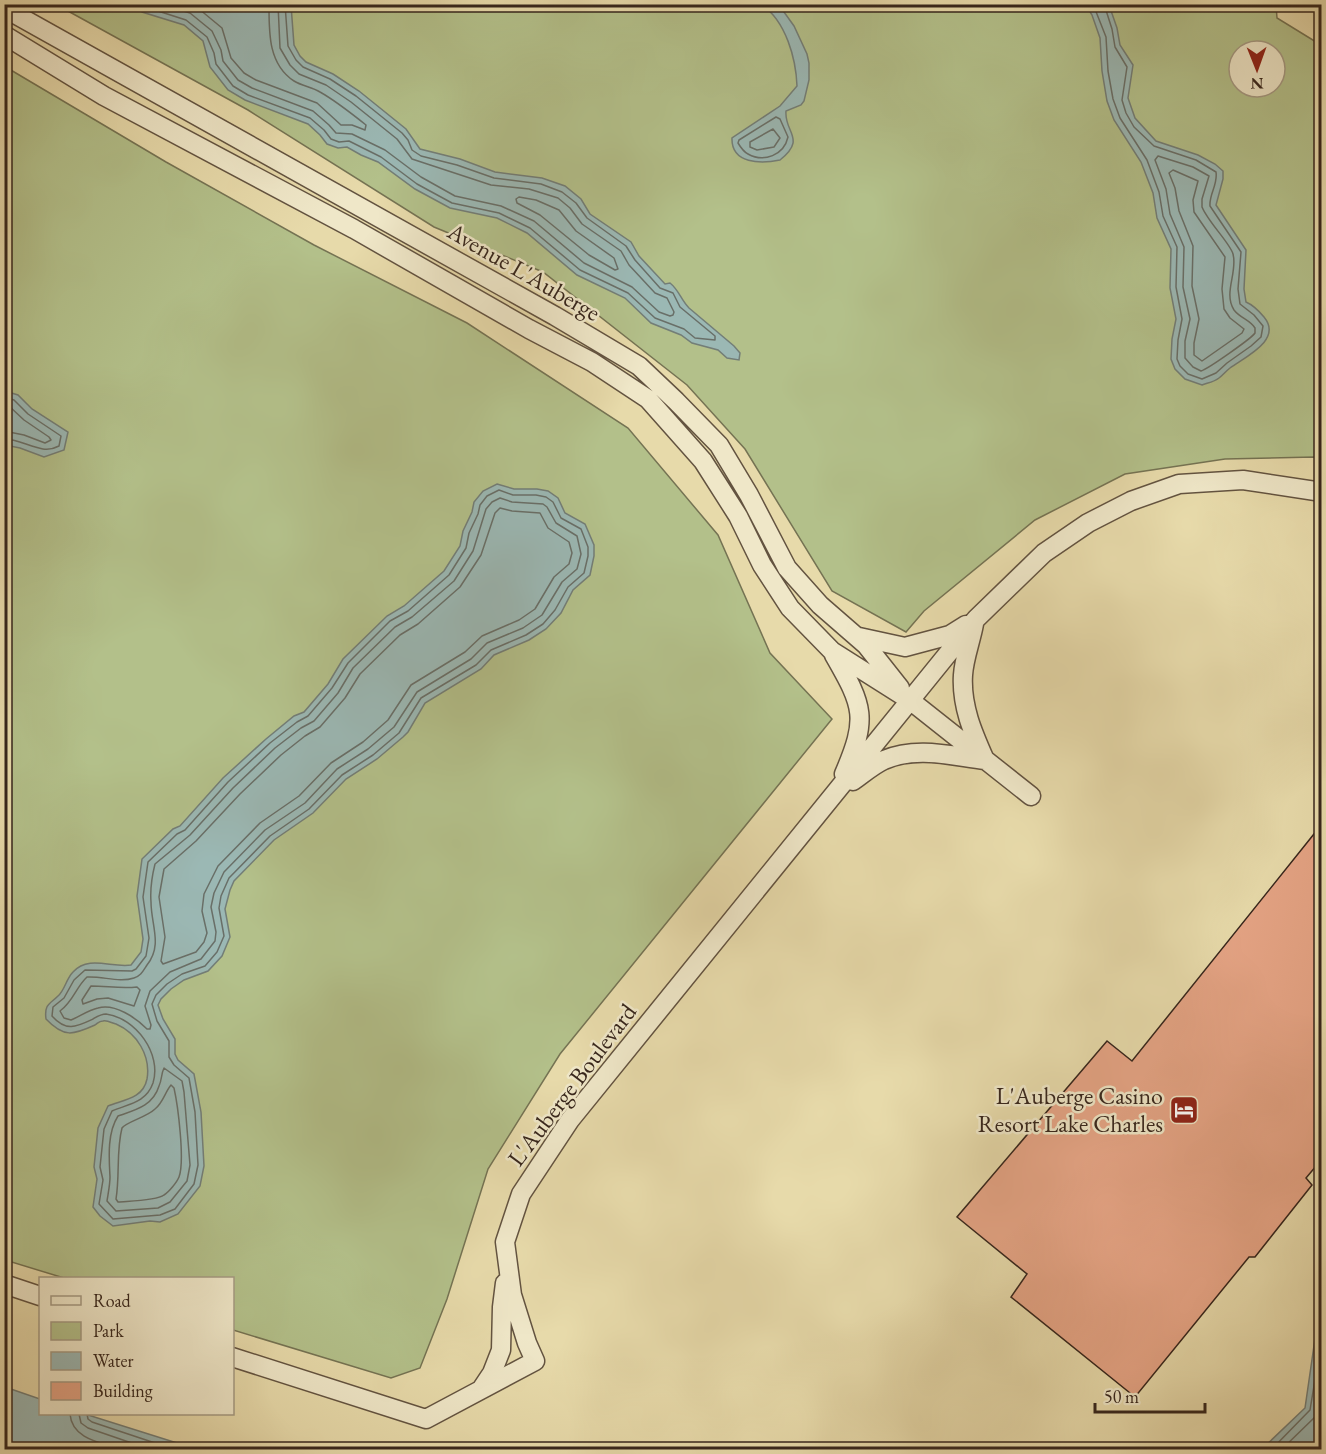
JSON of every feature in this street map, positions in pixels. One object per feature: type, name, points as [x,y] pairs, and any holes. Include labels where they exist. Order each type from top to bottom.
[{"type":"street","name":"Avenue L'Auberge","points":[[4,8],[555,316],[639,366],[719,446],[749,495],[787,568],[820,605],[866,645],[910,701]]},
{"type":"street","name":"Avenue L'Auberge","points":[[4,35],[104,96],[354,229],[529,329],[592,362],[648,399],[703,461],[738,516],[762,565],[790,608],[832,651],[910,701],[1031,796]]},
{"type":"street","points":[[856,637],[904,647],[950,635],[975,619],[1044,553],[1088,523],[1131,501],[1179,484],[1237,480],[1322,492]]},
{"type":"street","points":[[975,619],[963,674],[964,698],[969,722],[985,760]]},
{"type":"street","name":"L'Auberge Boulevard","points":[[234,1358],[426,1419],[535,1361],[512,1294],[505,1242],[521,1194],[564,1130],[975,619]]},
{"type":"street","points":[[832,651],[852,685],[861,709],[858,739],[837,792]]},
{"type":"street","points":[[837,792],[884,760],[909,753],[931,752],[985,760]]},
{"type":"street","points":[[481,1390],[492,1374],[501,1350],[502,1307],[508,1263]]},
{"type":"street","points":[[4,1284],[39,1296]]},
{"type":"green space","points":[[57,5],[1276,5],[1277,18],[1321,45],[1321,459],[1314,457],[1225,459],[1125,474],[1035,520],[924,611],[906,632],[832,591],[745,449],[687,385],[543,272],[434,227],[248,110]]},
{"type":"green space","points":[[4,66],[166,162],[314,245],[467,323],[628,428],[718,535],[770,653],[832,719],[560,1054],[488,1169],[447,1299],[420,1368],[391,1378],[234,1330],[234,1277],[61,1277],[5,1260]]},
{"type":"water","points":[[137,5],[291,5],[294,45],[306,62],[333,74],[359,91],[406,129],[420,149],[460,159],[495,172],[542,178],[565,186],[581,199],[590,214],[631,242],[639,256],[665,284],[670,283],[689,308],[734,346],[740,353],[739,360],[727,358],[718,350],[692,343],[681,335],[651,323],[625,298],[577,275],[527,233],[497,218],[450,208],[415,189],[378,162],[347,147],[338,148],[327,144],[308,124],[245,100],[228,90],[210,67],[203,41],[184,25],[142,12]]},
{"type":"water","points":[[762,5],[779,5],[794,26],[807,54],[809,80],[804,101],[801,105],[786,111],[786,119],[793,141],[792,146],[780,160],[756,162],[736,153],[732,138],[780,106],[797,86],[788,41],[777,21]]},
{"type":"water","points":[[1086,5],[1109,5],[1120,45],[1133,65],[1128,98],[1135,118],[1156,141],[1198,155],[1223,171],[1216,205],[1246,250],[1244,289],[1246,302],[1264,317],[1269,325],[1269,333],[1260,347],[1217,379],[1202,385],[1185,379],[1175,369],[1171,359],[1176,319],[1170,288],[1171,249],[1157,218],[1153,193],[1141,162],[1114,120],[1107,101],[1100,38]]},
{"type":"water","points":[[5,391],[18,395],[32,409],[68,432],[64,450],[44,457],[5,445]]},
{"type":"water","points":[[497,484],[514,489],[548,491],[558,498],[565,513],[585,524],[594,545],[590,575],[573,590],[561,613],[546,629],[529,640],[494,655],[481,669],[425,703],[403,737],[377,759],[346,779],[313,813],[274,840],[234,881],[225,909],[230,937],[222,956],[208,971],[184,980],[171,989],[158,1005],[175,1039],[175,1054],[178,1060],[194,1074],[201,1112],[204,1166],[200,1186],[178,1214],[160,1222],[150,1221],[113,1226],[93,1207],[97,1179],[94,1167],[98,1128],[108,1106],[132,1098],[145,1086],[147,1062],[141,1046],[124,1028],[108,1021],[100,1021],[75,1033],[64,1032],[46,1019],[47,1007],[60,994],[73,972],[79,967],[93,963],[131,965],[141,952],[143,939],[137,896],[142,859],[173,829],[180,826],[223,778],[294,716],[304,712],[328,684],[343,659],[387,616],[404,606],[444,571],[460,546],[474,502],[483,491]]},
{"type":"water","points":[[1321,1297],[1321,1449],[1262,1449],[1305,1408]]},
{"type":"water","points":[[5,1387],[39,1399],[39,1415],[88,1415],[196,1449],[5,1449]]},
{"type":"building","name":"L'Auberge Casino Resort Lake Charles","points":[[1322,824],[1322,1159],[1306,1178],[1312,1185],[1255,1257],[1249,1257],[1135,1397],[1011,1297],[1027,1274],[957,1217],[1107,1041],[1132,1061]]},
{"type":"place","name":"L'Auberge Casino Resort Lake Charles","points":[[1184,1110]]}]
